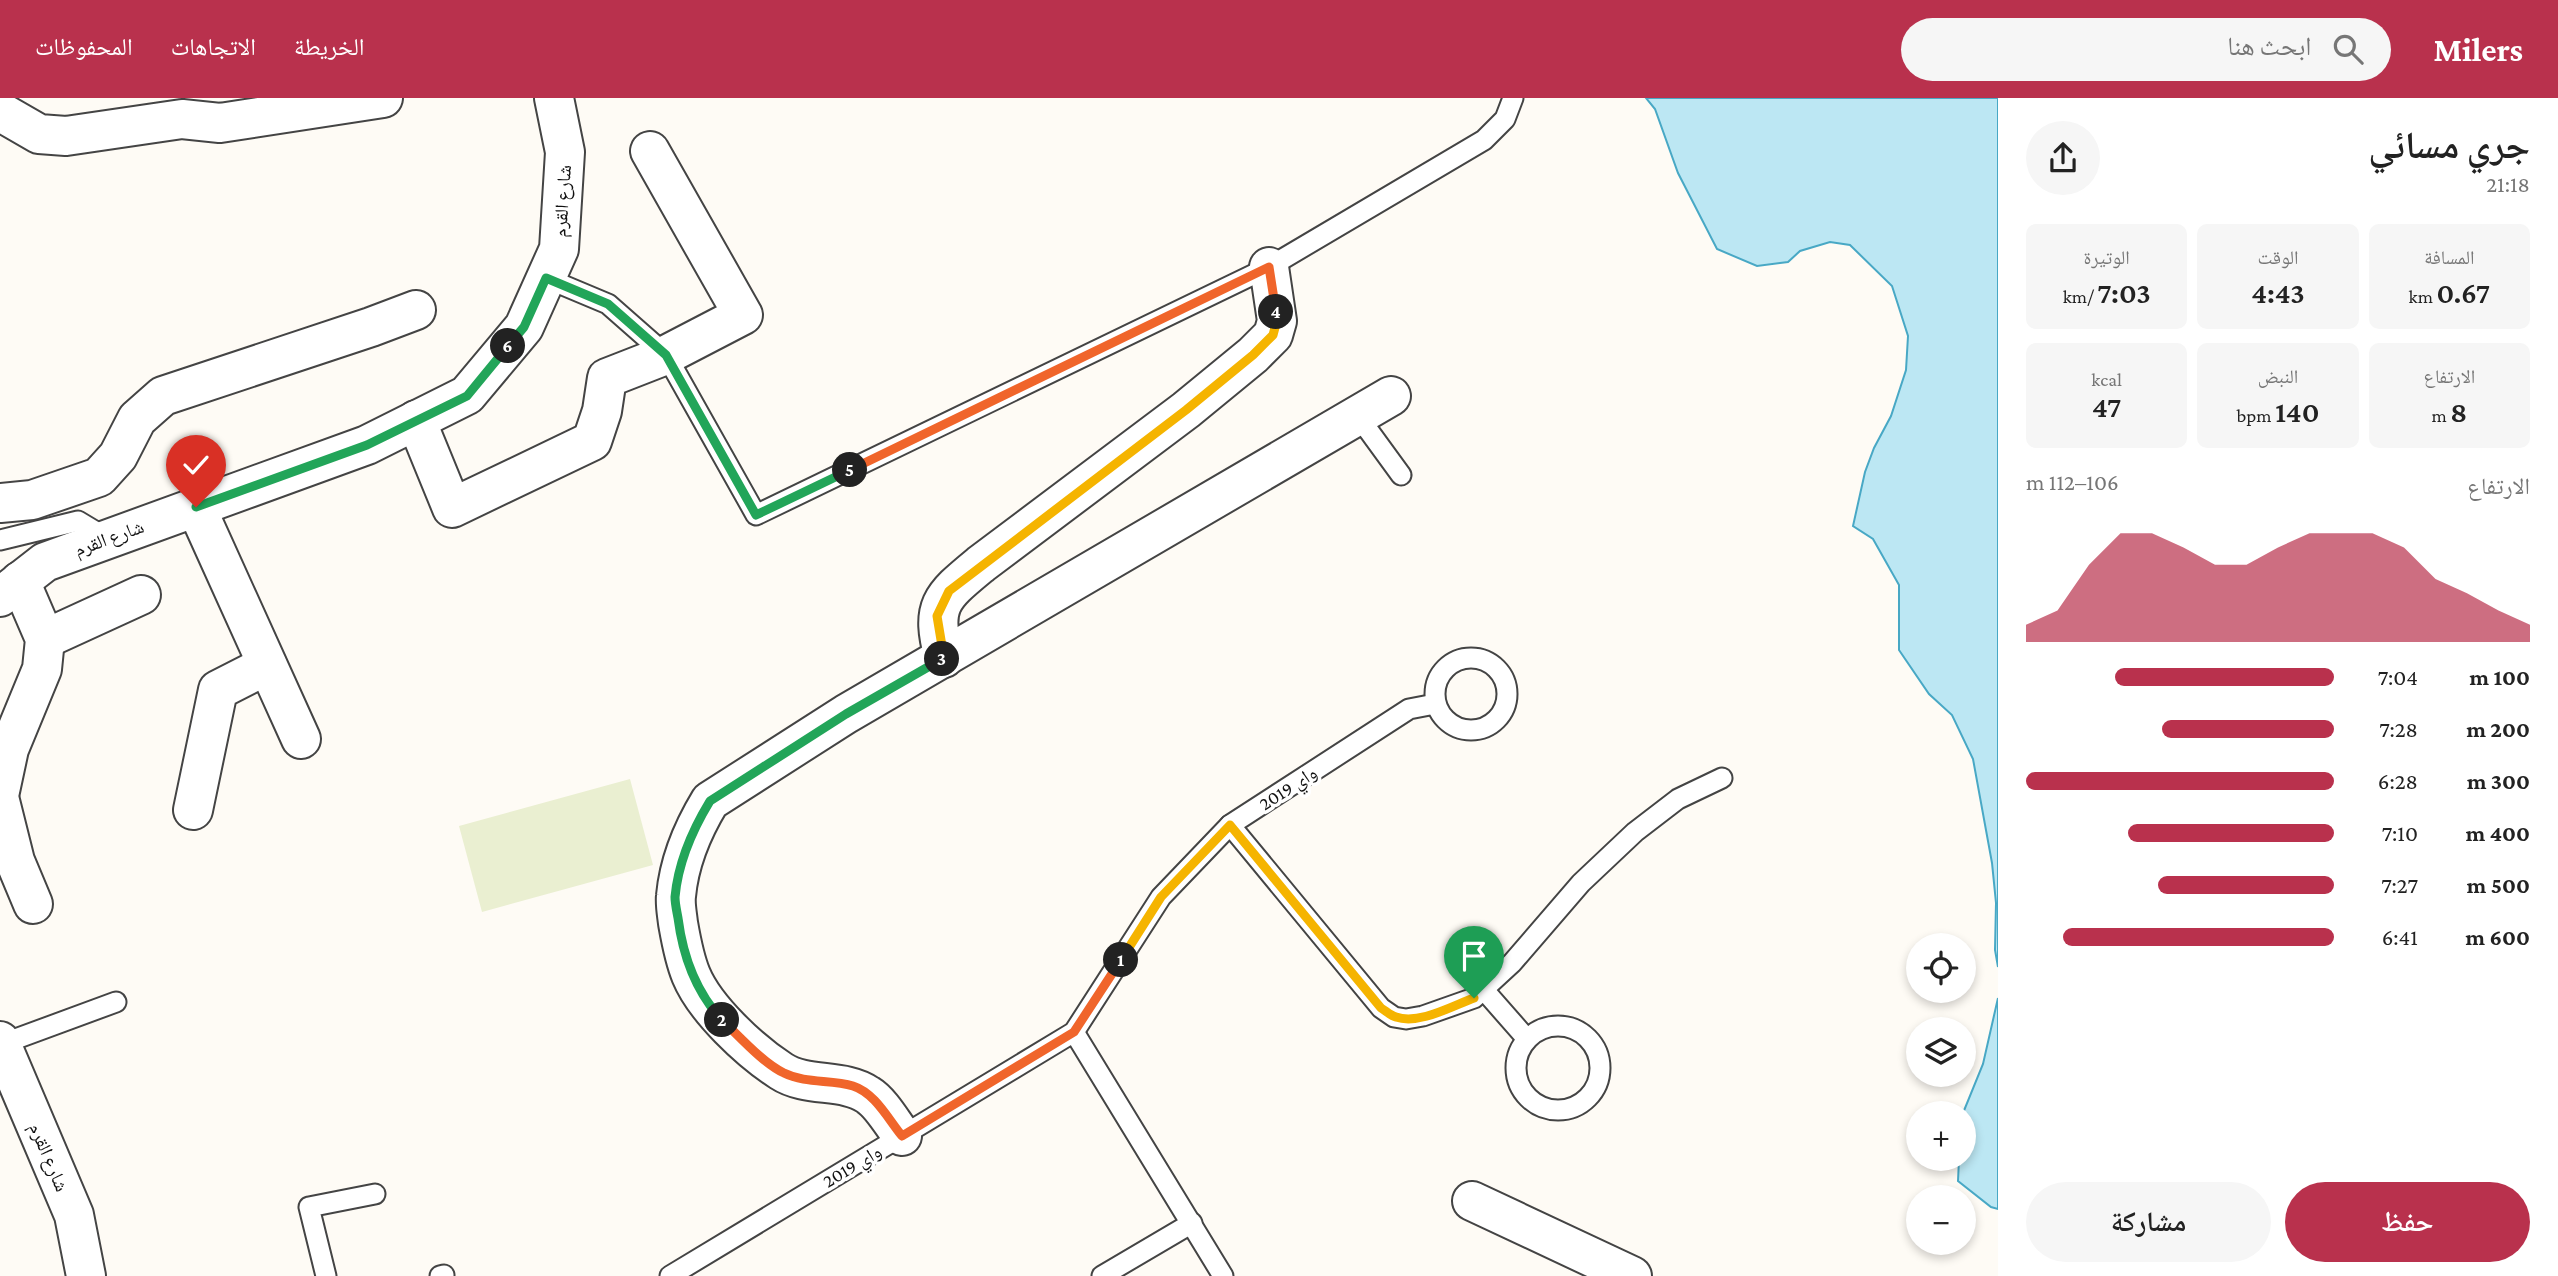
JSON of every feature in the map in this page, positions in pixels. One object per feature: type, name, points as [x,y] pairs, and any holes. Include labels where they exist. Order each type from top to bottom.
[{"type":"street","points":[[7,110],[39,134],[66,136],[182,119],[220,123],[383,98]]},
{"type":"street","name":"شارع القرم","points":[[10,589],[45,562],[367,445],[467,396],[524,327],[559,249],[565,152],[554,98]]},
{"type":"street","points":[[416,420],[452,508],[592,441],[603,411],[607,378],[666,355],[743,315],[650,151]]},
{"type":"street","points":[[944,658],[937,616],[949,591],[1186,410],[1273,335],[1277,320],[1269,267]]},
{"type":"street","points":[[0,503],[32,499],[99,477],[118,456],[137,419],[163,396],[416,310]]},
{"type":"street","points":[[902,1136],[871,1096],[853,1086],[821,1083],[784,1073],[719,1018],[691,976],[681,941],[675,898],[697,821],[710,801],[846,714],[1391,396]]},
{"type":"street","points":[[196,507],[301,739]]},
{"type":"street","points":[[0,791],[9,749],[42,669],[46,639],[10,589]]},
{"type":"street","points":[[46,639],[141,595]]},
{"type":"street","points":[[193,810],[218,690],[267,665]]},
{"type":"street","points":[[0,800],[15,860],[33,904]]},
{"type":"street","name":"شارع القرم","points":[[1,1043],[74,1215],[86,1276]]},
{"type":"street","points":[[1472,1200],[1632,1276]]},
{"type":"lane","points":[[546,278],[608,304],[666,355],[756,515],[1269,267],[1484,140],[1505,119],[1513,98]]},
{"type":"lane","points":[[1358,416],[1401,475]]},
{"type":"lane","points":[[0,540],[78,521],[108,539]]},
{"type":"lane","name":"واي 2019","points":[[670,1276],[1074,1032],[1161,897],[1230,825],[1409,709],[1435,704]]},
{"type":"lane","points":[[1230,825],[1381,1008],[1394,1017],[1406,1019],[1423,1016],[1474,998],[1511,963],[1581,883],[1635,832],[1678,799],[1723,778]]},
{"type":"lane","points":[[1484,990],[1527,1039]]},
{"type":"lane","points":[[1,1043],[116,1002]]},
{"type":"lane","points":[[1552,1026],[1567,1026],[1591,1041],[1601,1067],[1593,1093],[1572,1109],[1545,1109],[1533,1103],[1523,1093],[1517,1080],[1519,1052],[1527,1039],[1552,1026]]},
{"type":"lane","points":[[1074,1032],[1223,1276]]},
{"type":"lane","points":[[326,1276],[309,1207],[375,1194]]},
{"type":"lane","points":[[1102,1276],[1192,1223]]},
{"type":"green space","points":[[630,779],[653,865],[482,912],[459,826]]},
{"type":"water","points":[[1646,98],[1998,98],[1998,967],[1992,863],[1973,759],[1952,715],[1929,694],[1899,650],[1899,585],[1873,539],[1853,526],[1865,472],[1891,416],[1906,370],[1908,336],[1892,286],[1850,245],[1830,242],[1800,251],[1788,262],[1757,266],[1717,249],[1678,173],[1655,109]]},
{"type":"water","points":[[1998,998],[1998,1209],[1976,1195],[1976,1185],[1963,1185],[1958,1181],[1958,1171],[1976,1171],[1976,1101],[1968,1101],[1976,1087]]},
{"type":"route","points":[[196,507],[367,445],[467,396],[524,327],[546,278],[608,304],[666,355],[756,515],[1269,267],[1277,320],[1273,335],[1186,410],[949,591],[937,616],[944,658],[846,714],[710,801],[697,821],[675,898],[681,941],[691,976],[719,1018],[752,1048],[784,1073],[821,1083],[853,1086],[871,1096],[902,1136],[1074,1032],[1161,897],[1230,825],[1381,1008],[1394,1017],[1406,1019],[1423,1016],[1474,998]]}]
